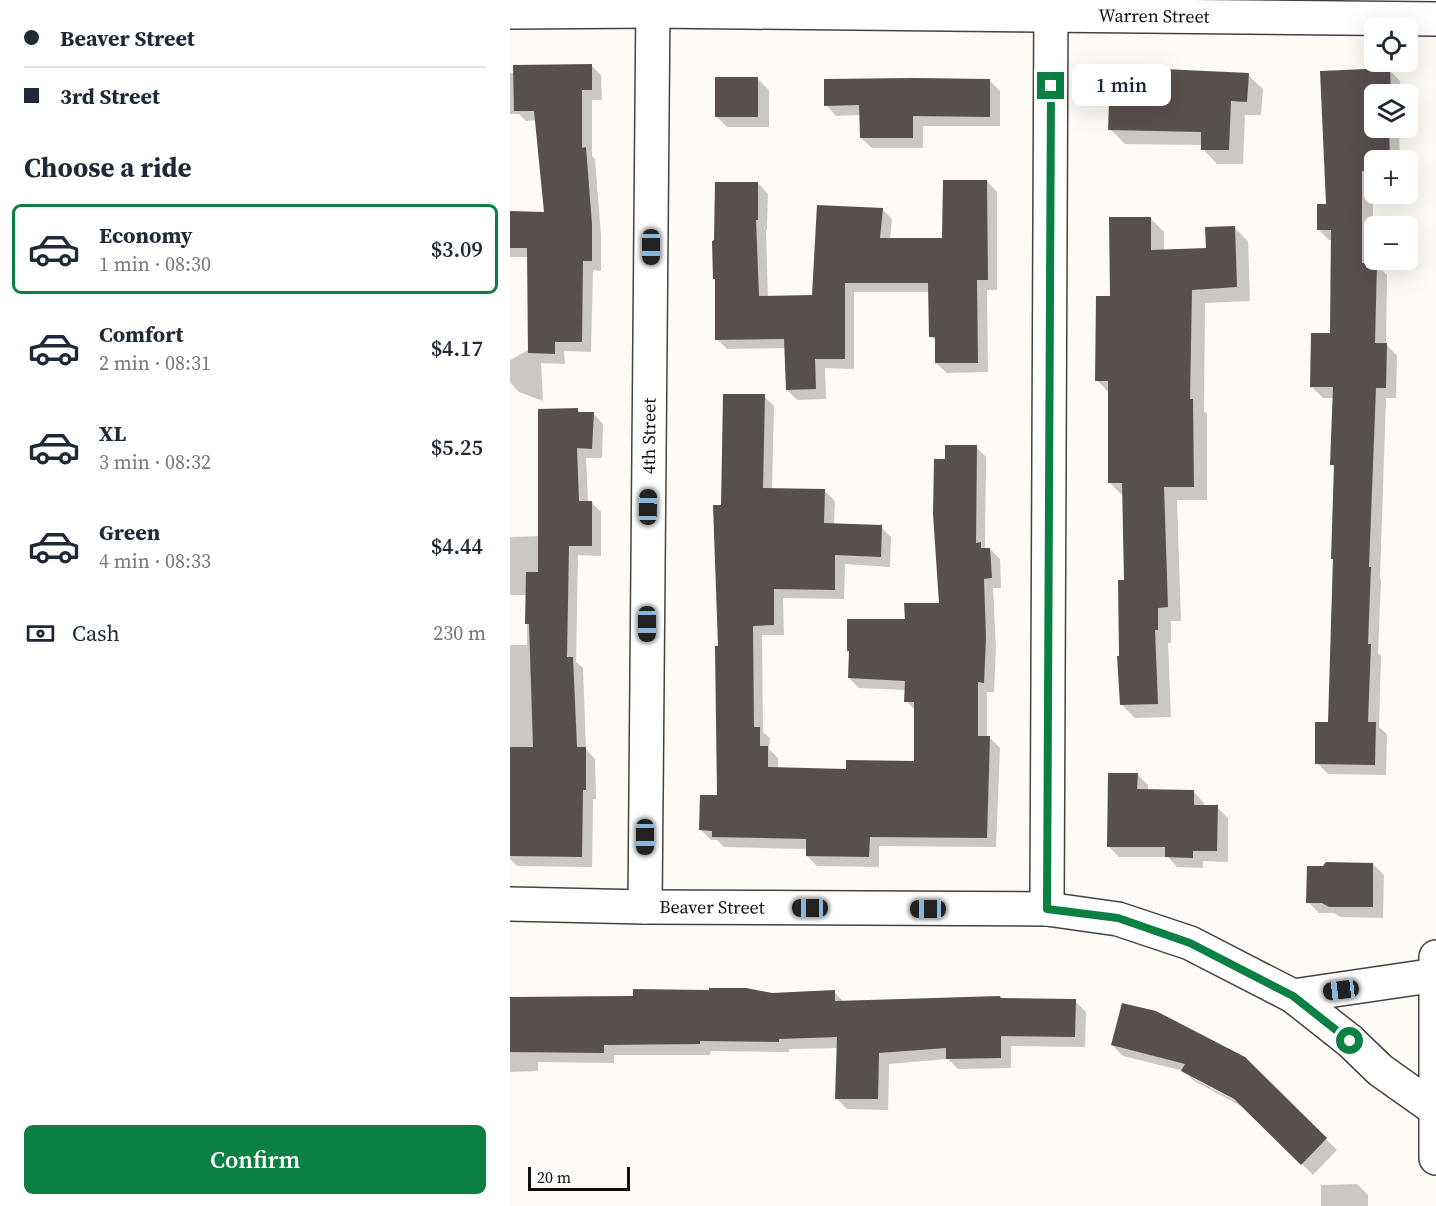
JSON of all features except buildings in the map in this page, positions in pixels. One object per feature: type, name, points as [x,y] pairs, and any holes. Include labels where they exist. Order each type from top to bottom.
[{"type":"street","name":"Warren Street","points":[[510,12],[653,6],[1051,8],[1436,19]]},
{"type":"street","name":"4th Street","points":[[645,907],[653,6]]},
{"type":"street","points":[[1047,909],[1051,8]]},
{"type":"street","name":"Beaver Street","points":[[510,904],[1047,909],[1118,918],[1190,943],[1293,996],[1350,1041],[1380,1070],[1435,1109]]},
{"type":"street","points":[[1436,957],[1436,1158]]},
{"type":"street","points":[[1293,996],[1436,975]]},
{"type":"route","points":[[1051,86],[1047,909],[1118,918],[1190,943],[1293,996],[1350,1041]]}]
